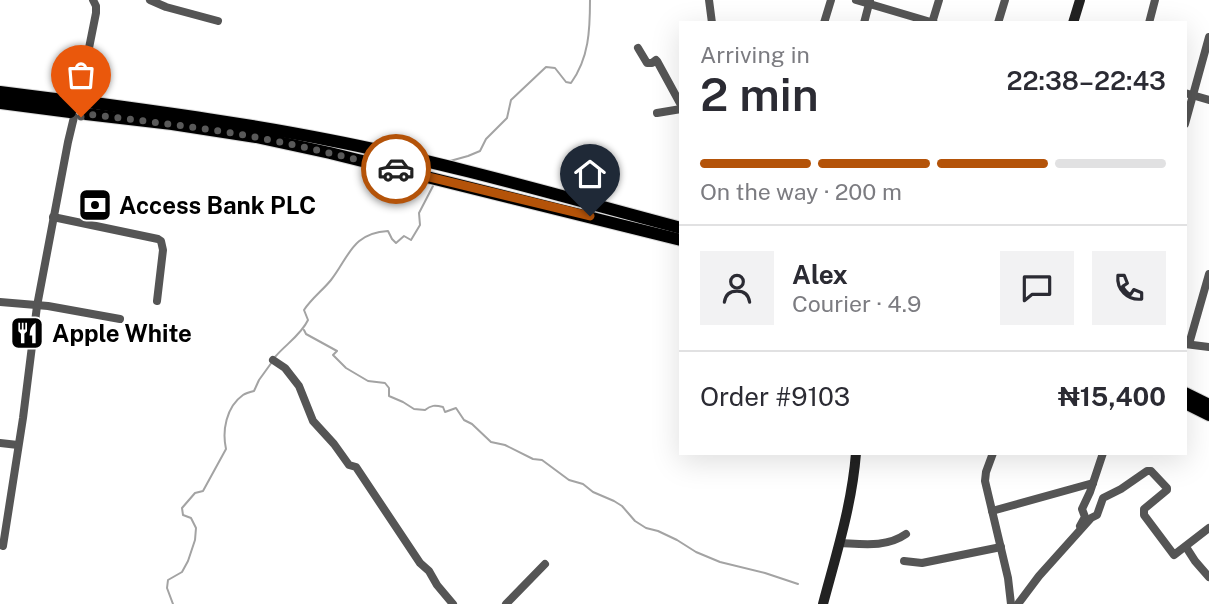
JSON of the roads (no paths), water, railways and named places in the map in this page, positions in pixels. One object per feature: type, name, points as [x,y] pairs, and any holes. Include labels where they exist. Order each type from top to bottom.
[{"type":"main road","points":[[1074,21],[1080,0]]},
{"type":"main road","points":[[0,92],[256,137],[330,153],[679,240]]},
{"type":"main road","points":[[0,103],[78,107],[235,123],[331,140],[471,172],[679,227]]},
{"type":"main road","points":[[1187,394],[1209,405]]},
{"type":"main road","points":[[1187,404],[1209,415]]},
{"type":"main road","points":[[822,604],[852,488],[856,455]]},
{"type":"street","points":[[3,546],[37,306],[96,13],[93,0]]},
{"type":"street","points":[[150,0],[218,21]]},
{"type":"street","points":[[709,0],[712,21]]},
{"type":"street","points":[[825,21],[831,0]]},
{"type":"street","points":[[856,0],[927,21]]},
{"type":"street","points":[[934,21],[939,0]]},
{"type":"street","points":[[999,21],[1004,0]]},
{"type":"street","points":[[1150,21],[1155,0]]},
{"type":"street","points":[[865,21],[870,2]]},
{"type":"street","points":[[1209,37],[1189,94],[1209,100]]},
{"type":"street","points":[[638,48],[647,63],[657,61],[679,103]]},
{"type":"street","points":[[657,113],[679,108]]},
{"type":"street","points":[[53,217],[162,241],[157,301]]},
{"type":"street","points":[[1209,274],[1187,344],[1209,347]]},
{"type":"street","points":[[0,302],[48,306],[120,319]]},
{"type":"street","points":[[273,360],[285,368],[299,386],[313,421],[334,443],[349,465],[356,467],[420,563],[429,570],[437,585],[453,604]]},
{"type":"street","points":[[0,443],[18,445]]},
{"type":"street","points":[[992,455],[985,481],[1012,604]]},
{"type":"street","points":[[1070,540],[1085,517],[1082,509],[1102,455]]},
{"type":"street","points":[[1018,604],[1070,540],[1097,515],[1103,498],[1149,470],[1167,490],[1144,509],[1144,515],[1174,555],[1209,528]]},
{"type":"street","points":[[992,511],[1093,482]]},
{"type":"street","points":[[839,543],[888,543],[906,534]]},
{"type":"street","points":[[904,561],[922,563],[1001,547]]},
{"type":"street","points":[[1186,547],[1209,577]]},
{"type":"street","points":[[506,604],[545,564]]},
{"type":"waterway","points":[[450,161],[480,151],[486,139],[507,118],[511,100],[546,67],[555,68],[566,82],[571,83],[585,54],[590,0]]},
{"type":"waterway","points":[[275,357],[305,325],[308,320],[304,310],[331,280],[359,241],[366,236],[388,231],[396,243],[404,236],[411,240],[420,225],[419,213],[433,186]]},
{"type":"waterway","points":[[304,330],[306,334],[337,351],[333,355],[346,368],[368,381],[385,383],[389,388],[389,396],[414,409],[425,410],[438,406],[443,407],[445,412],[456,408],[464,420],[491,442],[542,460],[569,480],[583,484],[622,506],[635,521],[646,528],[658,531],[720,562],[798,584]]},
{"type":"waterway","points":[[173,604],[167,588],[168,580],[182,572],[195,540],[196,528],[191,518],[183,515],[182,508],[195,493],[203,491],[226,449],[225,427],[233,406],[243,395],[254,391],[272,362]]},
{"type":"place","name":"Access Bank PLC","points":[[95,205]]},
{"type":"place","name":"Apple White","points":[[27,333]]}]
